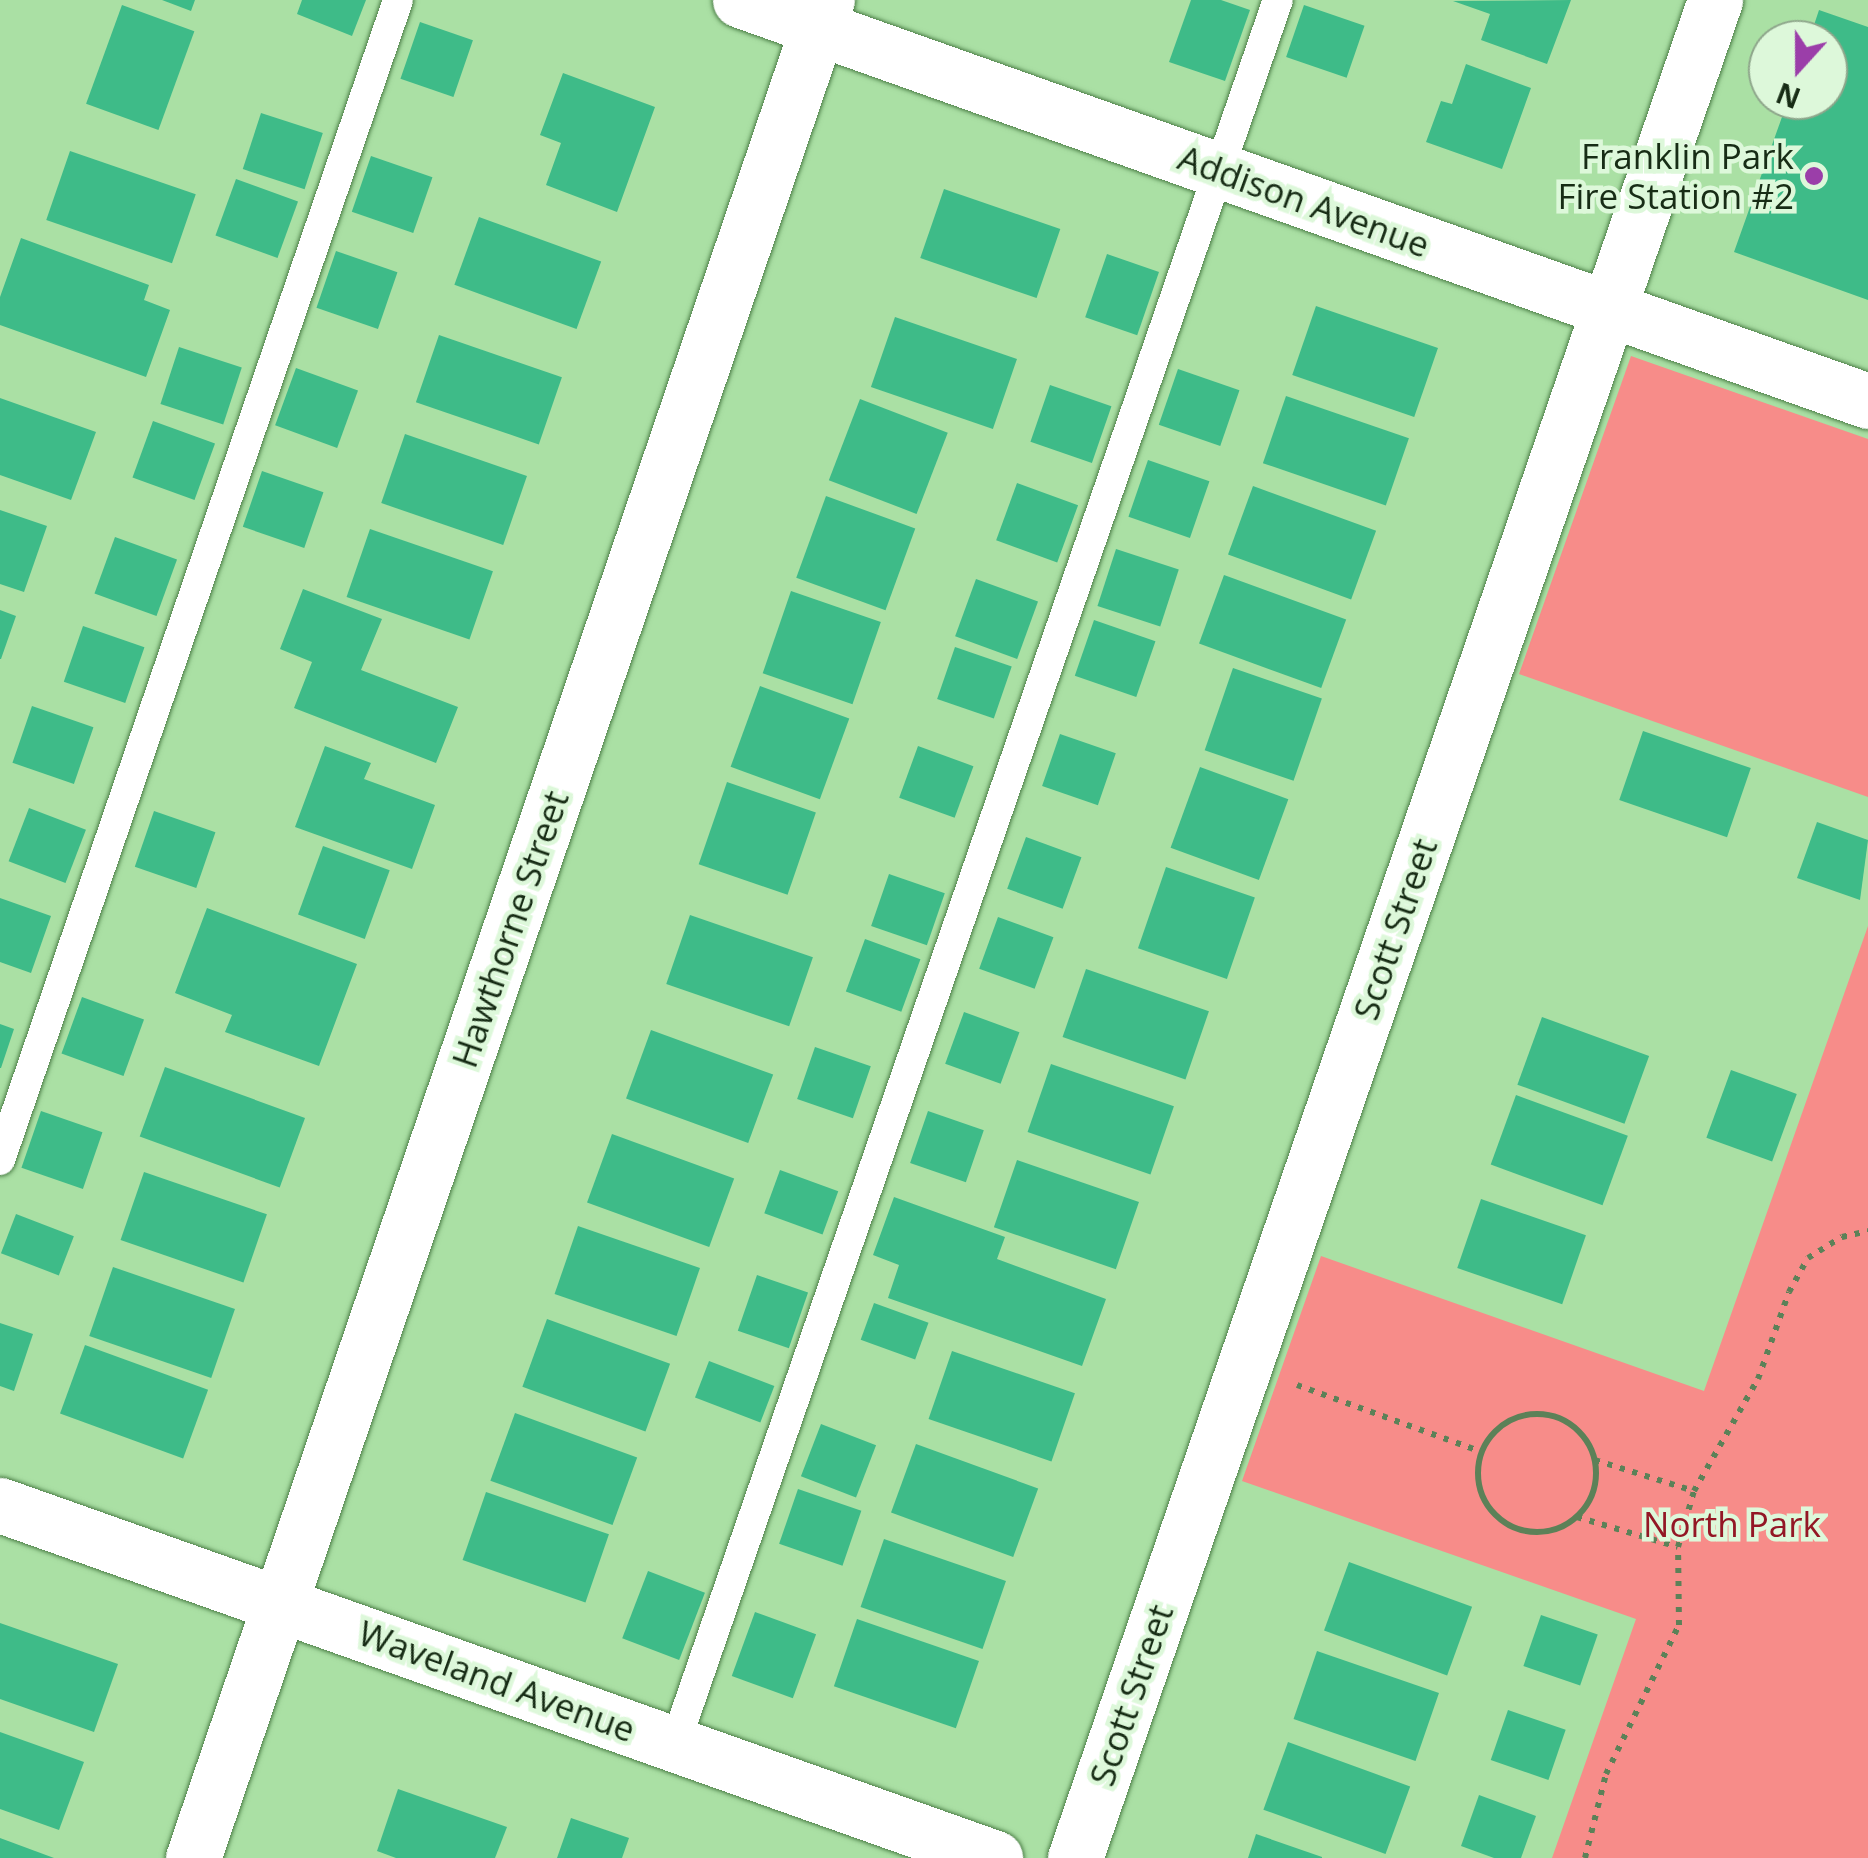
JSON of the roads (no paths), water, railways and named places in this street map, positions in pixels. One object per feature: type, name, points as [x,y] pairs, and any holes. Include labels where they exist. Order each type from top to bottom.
[{"type":"street","name":"Addison Avenue","points":[[740,0],[822,14],[1219,171],[1868,402]]},
{"type":"street","name":"Scott Street","points":[[1075,1858],[1715,0]]},
{"type":"street","name":"Hawthorne Street","points":[[193,1858],[822,14]]},
{"type":"street","name":"Waveland Avenue","points":[[0,1504],[994,1858]]},
{"type":"lane","points":[[0,1160],[398,0]]},
{"type":"lane","points":[[675,1744],[1278,0]]},
{"type":"place","name":"Franklin Park Fire Station #2","points":[[1814,176]]},
{"type":"park label","name":"North Park","points":[[1732,1524]]}]
